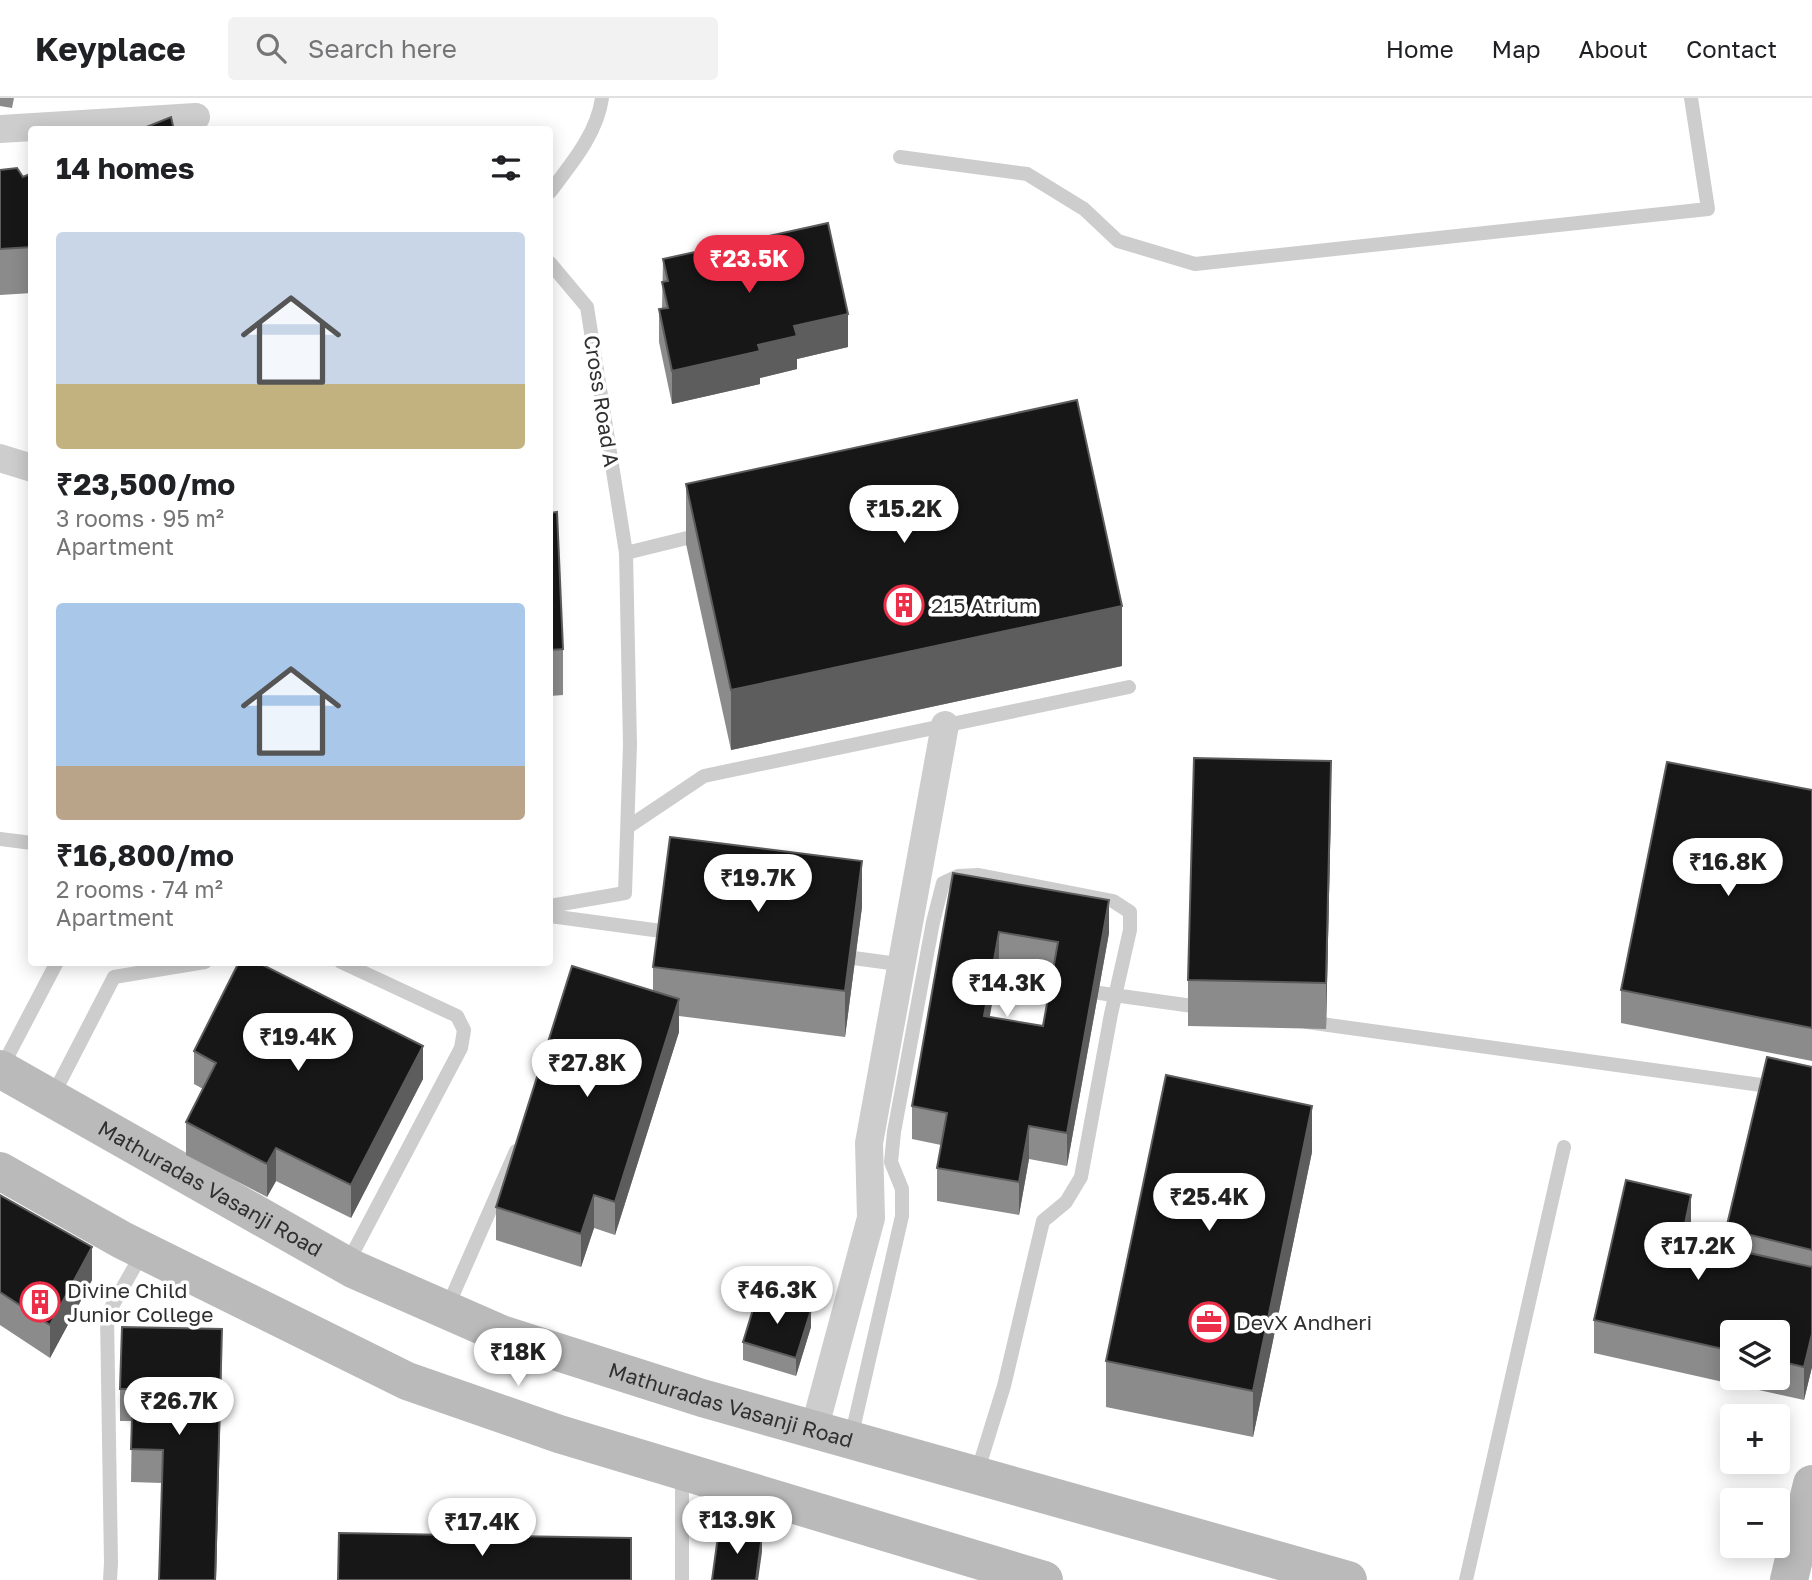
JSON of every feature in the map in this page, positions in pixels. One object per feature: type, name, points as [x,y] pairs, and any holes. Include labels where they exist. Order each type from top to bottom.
[{"type":"main road","name":"Mathuradas Vasanji Road","points":[[1,1069],[346,1265],[501,1334],[702,1398],[1348,1580]]},
{"type":"main road","points":[[0,1171],[144,1251],[407,1381],[559,1434],[1044,1580]]},
{"type":"main road","points":[[1789,1580],[1812,1484]]},
{"type":"street","points":[[49,126],[196,117]]},
{"type":"street","points":[[0,129],[28,127]]},
{"type":"street","points":[[0,458],[28,467]]},
{"type":"street","points":[[814,1430],[871,1218],[869,1143],[946,725]]},
{"type":"lane","points":[[553,188],[599,118],[602,98]]},
{"type":"lane","points":[[900,157],[1027,174],[1084,209],[1118,241],[1195,264],[1708,209],[1691,98]]},
{"type":"lane","name":"Cross Road A","points":[[553,267],[587,307],[626,553],[630,745],[625,893],[553,905]]},
{"type":"lane","points":[[626,553],[719,530]]},
{"type":"lane","points":[[628,827],[704,776],[1129,687]]},
{"type":"lane","points":[[0,839],[28,842]]},
{"type":"lane","points":[[851,1440],[902,1216],[902,1189],[891,1162],[894,1132],[933,922],[943,883],[958,876],[979,875],[1113,901],[1130,912],[1130,930],[1111,1014],[1081,1177],[1066,1202],[1043,1221],[1004,1387],[976,1475]]},
{"type":"lane","points":[[553,916],[687,935]]},
{"type":"lane","points":[[824,954],[934,970]]},
{"type":"lane","points":[[1,1069],[55,966]]},
{"type":"lane","points":[[51,1098],[120,966]]},
{"type":"lane","points":[[114,978],[182,966]]},
{"type":"lane","points":[[346,1265],[461,1048],[464,1030],[457,1016],[350,966]]},
{"type":"lane","points":[[961,973],[1222,1010]]},
{"type":"lane","points":[[1290,1019],[1812,1093]]},
{"type":"lane","points":[[446,1310],[522,1137]]},
{"type":"lane","points":[[1466,1580],[1564,1147]]},
{"type":"lane","points":[[110,1580],[107,1315],[144,1251]]},
{"type":"lane","points":[[682,1471],[682,1580]]},
{"type":"building","points":[[171,117],[173,126],[149,126]]},
{"type":"building","points":[[17,168],[23,177],[28,175],[28,247],[0,249],[0,170]]},
{"type":"building","points":[[828,223],[848,314],[794,326],[797,336],[758,345],[760,351],[672,371],[659,309],[668,308],[662,282],[668,281],[663,259]]},
{"type":"building","name":"215 Atrium","points":[[1077,400],[1122,606],[731,690],[686,484]]},
{"type":"building","points":[[557,512],[563,649],[553,650],[553,513]]},
{"type":"building","points":[[1194,758],[1331,761],[1326,983],[1188,980]]},
{"type":"building","points":[[1667,762],[1812,790],[1812,1028],[1621,990]]},
{"type":"building","points":[[670,837],[862,861],[845,991],[653,967]]},
{"type":"building","points":[[953,873],[1109,900],[1067,1133],[1029,1126],[1019,1182],[937,1168],[947,1113],[912,1106]],"holes":[[[999,932],[1058,942],[1043,1026],[984,1016]]]},
{"type":"building","points":[[237,966],[265,966],[423,1046],[351,1185],[276,1148],[267,1164],[186,1122],[216,1063],[194,1051]]},
{"type":"building","points":[[572,966],[679,999],[615,1202],[594,1195],[581,1234],[496,1207]]},
{"type":"building","points":[[1767,1057],[1812,1067],[1812,1250],[1726,1229]]},
{"type":"building","points":[[1166,1075],[1312,1106],[1253,1391],[1106,1361]]},
{"type":"building","points":[[1626,1180],[1691,1195],[1682,1238],[1812,1267],[1812,1334],[1804,1367],[1790,1364],[1790,1320],[1720,1320],[1720,1348],[1594,1320]]},
{"type":"building","name":"Divine Child Junior College","points":[[0,1195],[92,1247],[50,1325],[0,1292]]},
{"type":"building","points":[[758,1293],[811,1310],[796,1358],[743,1342]]},
{"type":"building","points":[[122,1327],[222,1329],[215,1580],[159,1580],[163,1450],[131,1449],[133,1389],[120,1389]]},
{"type":"building","points":[[719,1529],[762,1535],[756,1580],[712,1580]]},
{"type":"building","points":[[339,1533],[631,1538],[631,1580],[338,1580]]},
{"type":"place","name":"215 Atrium","points":[[904,605]]},
{"type":"place","name":"Divine Child Junior College","points":[[40,1302]]},
{"type":"place","name":"DevX Andheri","points":[[1209,1322]]}]
